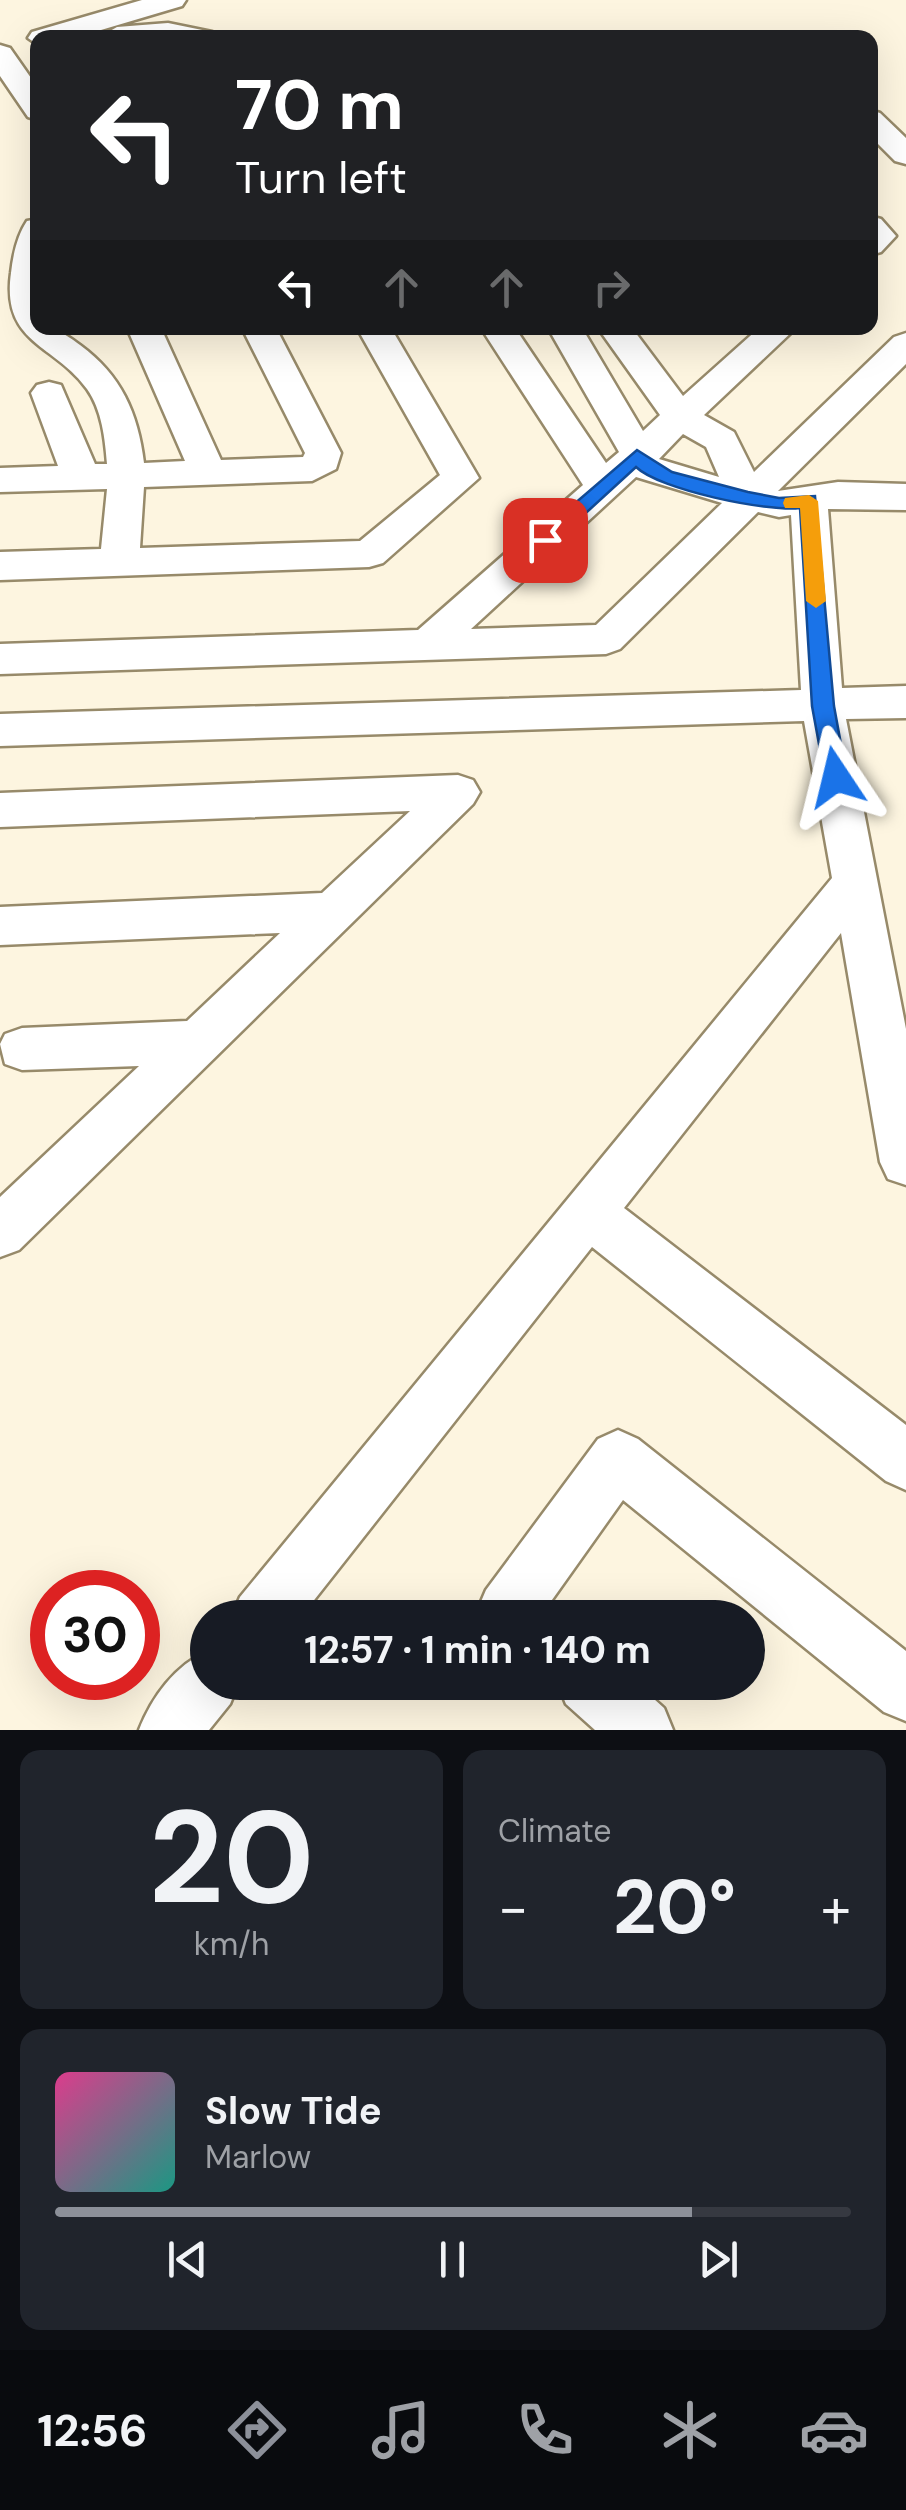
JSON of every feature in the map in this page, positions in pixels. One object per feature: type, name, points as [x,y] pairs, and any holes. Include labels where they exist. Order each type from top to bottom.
[{"type":"street","points":[[68,30],[172,0]]},
{"type":"street","points":[[2,56],[30,43]]},
{"type":"street","points":[[2,56],[30,55]]},
{"type":"street","points":[[2,56],[30,99]]},
{"type":"street","points":[[878,127],[906,155]]},
{"type":"street","points":[[30,268],[26,288],[30,318]]},
{"type":"street","points":[[39,335],[70,351],[111,399],[122,432],[128,476],[119,562]]},
{"type":"street","points":[[147,335],[209,474]]},
{"type":"street","points":[[0,480],[308,470],[323,460],[323,453],[263,335]]},
{"type":"street","points":[[0,566],[368,554],[460,478],[378,335]]},
{"type":"street","points":[[503,335],[603,487]]},
{"type":"street","points":[[570,335],[646,467],[665,476],[779,504],[838,494],[906,496]]},
{"type":"street","points":[[619,335],[680,417],[722,440],[748,499]]},
{"type":"street","points":[[428,645],[771,335]]},
{"type":"street","points":[[0,659],[606,639],[906,344]]},
{"type":"street","points":[[50,393],[81,478]]},
{"type":"street","points":[[809,501],[823,706],[906,1162]]},
{"type":"street","points":[[0,730],[906,702]]},
{"type":"street","points":[[0,810],[458,792],[0,1232]]},
{"type":"street","points":[[275,1600],[855,882]]},
{"type":"street","points":[[0,926],[333,912]]},
{"type":"street","points":[[22,1050],[198,1042]]},
{"type":"street","points":[[588,1212],[906,1461]]},
{"type":"street","points":[[515,1600],[618,1459],[906,1690]]},
{"type":"street","points":[[170,1730],[194,1700]]},
{"type":"street","points":[[608,1700],[642,1730]]},
{"type":"slow traffic","points":[[792,503],[809,501],[816,601]]},
{"type":"route","points":[[545,540],[637,456],[646,467],[665,476],[748,499],[779,504],[809,501],[823,706],[836,777]]}]
